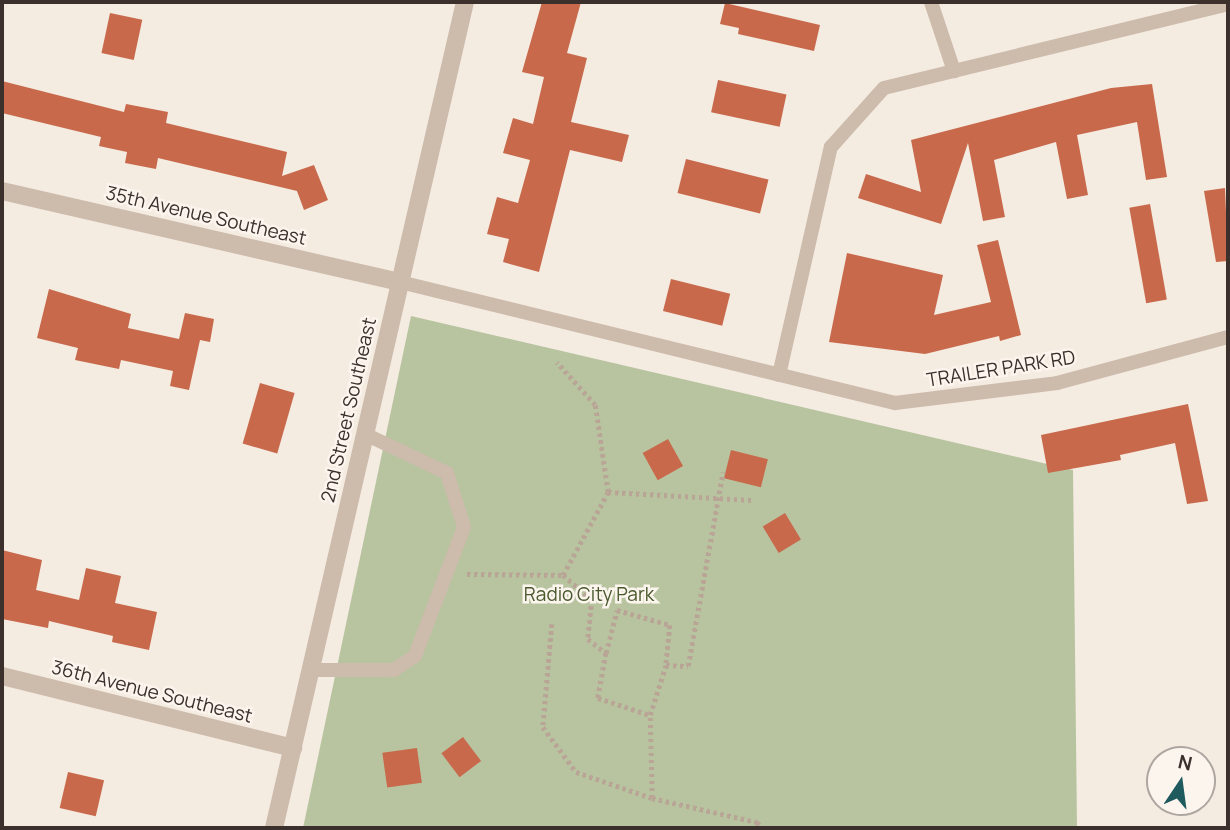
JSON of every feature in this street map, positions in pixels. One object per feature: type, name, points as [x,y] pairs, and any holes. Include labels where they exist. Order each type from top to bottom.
[{"type":"street","name":"2nd Street Southeast","points":[[274,828],[465,2]]},
{"type":"street","name":"35th Avenue Southeast","points":[[2,191],[400,282]]},
{"type":"street","name":"36th Avenue Southeast","points":[[2,676],[293,748]]},
{"type":"lane","points":[[931,2],[954,71]]},
{"type":"lane","points":[[779,375],[831,147],[884,88],[1228,4]]},
{"type":"lane","name":"TRAILER PARK RD","points":[[400,282],[895,403],[1057,383],[1228,337]]},
{"type":"lane","points":[[311,670],[394,670],[415,656],[464,527],[447,473],[365,434]]},
{"type":"path","points":[[557,363],[595,405],[608,492],[563,575]]},
{"type":"path","points":[[666,665],[688,666],[721,498],[723,472]]},
{"type":"path","points":[[608,492],[752,500]]},
{"type":"path","points":[[449,568],[472,576],[563,575],[592,599],[588,639],[606,653]]},
{"type":"path","points":[[650,715],[598,698],[617,610],[670,625],[666,665],[650,715],[652,798]]},
{"type":"path","points":[[552,624],[543,727],[576,772],[652,798],[757,822],[762,828]]},
{"type":"green space","name":"Radio City Park","points":[[411,316],[1073,470],[1077,828],[303,828]]},
{"type":"building","points":[[542,2],[581,2],[567,53],[587,58],[571,122],[629,135],[622,162],[570,150],[539,272],[503,262],[509,239],[487,234],[497,197],[518,203],[530,160],[503,153],[513,118],[533,124],[544,77],[522,72]]},
{"type":"building","points":[[725,3],[820,25],[814,51],[738,34],[739,28],[720,24]]},
{"type":"building","points":[[110,13],[142,20],[134,60],[101,53]]},
{"type":"building","points":[[718,80],[786,95],[780,127],[711,112]]},
{"type":"building","points":[[2,81],[124,112],[126,104],[168,112],[166,123],[287,152],[282,176],[314,165],[328,200],[304,210],[297,191],[158,158],[156,169],[125,163],[127,152],[99,146],[101,137],[2,113]]},
{"type":"building","points":[[1152,84],[1167,177],[1146,180],[1137,122],[1077,135],[1088,195],[1067,199],[1056,142],[994,160],[1005,217],[983,221],[968,143],[941,224],[858,198],[866,174],[921,192],[911,140],[1111,88]]},
{"type":"building","points":[[686,159],[768,180],[760,214],[678,193]]},
{"type":"building","points":[[1225,188],[1228,261],[1216,262],[1204,191]]},
{"type":"building","points":[[1150,204],[1167,300],[1146,303],[1129,208]]},
{"type":"building","points":[[998,240],[1021,335],[1000,341],[999,336],[925,354],[829,342],[847,253],[943,275],[934,315],[991,302],[977,245]]},
{"type":"building","points":[[671,279],[730,294],[722,326],[663,311]]},
{"type":"building","points":[[49,289],[131,314],[128,328],[179,339],[185,313],[214,319],[210,342],[200,340],[189,390],[170,386],[173,371],[121,360],[119,369],[75,360],[78,348],[37,338]]},
{"type":"building","points":[[260,383],[295,393],[277,453],[243,444]]},
{"type":"building","points":[[1188,404],[1208,501],[1187,504],[1175,443],[1120,455],[1121,460],[1048,473],[1041,435]]},
{"type":"building","points":[[668,439],[683,466],[658,480],[643,453]]},
{"type":"building","points":[[731,450],[768,459],[761,487],[724,478]]},
{"type":"building","points":[[785,513],[801,540],[779,553],[763,526]]},
{"type":"building","points":[[2,550],[42,560],[36,590],[79,600],[86,568],[121,576],[115,603],[157,612],[149,650],[112,642],[113,636],[49,621],[48,628],[2,619]]},
{"type":"building","points":[[463,737],[481,761],[459,777],[441,753]]},
{"type":"building","points":[[417,748],[422,783],[387,788],[382,753]]},
{"type":"building","points":[[68,772],[104,780],[96,816],[60,808]]}]
